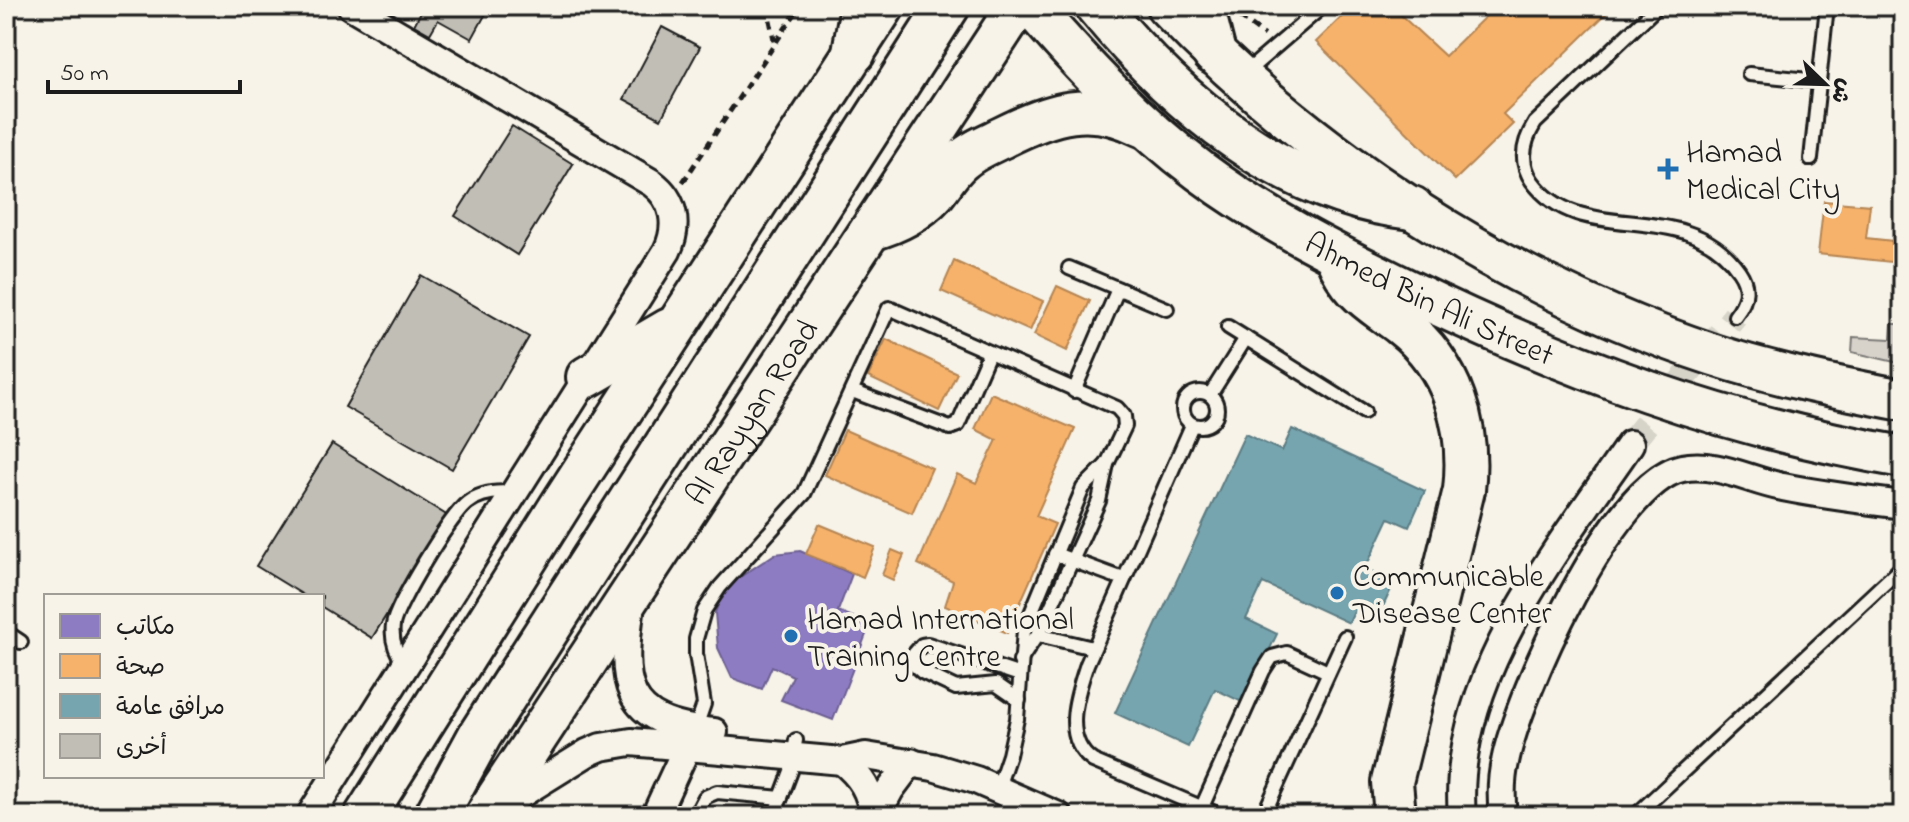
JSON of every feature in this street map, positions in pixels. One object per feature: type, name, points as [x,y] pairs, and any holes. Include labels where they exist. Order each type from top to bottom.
[{"type":"highway","points":[[854,52],[862,6]]},
{"type":"highway","points":[[436,816],[480,735],[948,6]]},
{"type":"highway","points":[[1097,6],[1139,54],[1174,87],[1220,126],[1279,167],[1343,195],[1412,208]]},
{"type":"highway","points":[[1219,10],[1227,66]]},
{"type":"main road","points":[[365,816],[676,325],[884,6]]},
{"type":"main road","name":"Al Rayyan Road","points":[[485,816],[1018,6]]},
{"type":"main road","name":"Ahmed Bin Ali Street","points":[[1031,6],[1113,95],[1155,134],[1243,201],[1335,255],[1517,341],[1662,398],[1778,432],[1903,457]]},
{"type":"main road","name":"Ahmed Bin Ali Street","points":[[1167,6],[1227,66],[1305,133],[1412,208],[1526,274],[1649,331],[1713,355],[1779,374],[1903,400]]},
{"type":"main road","points":[[871,230],[889,225],[920,207],[963,159],[1039,119],[1073,111],[1108,113],[1155,134]]},
{"type":"main road","points":[[1335,255],[1353,288],[1401,325],[1433,358],[1456,398],[1466,444],[1464,490],[1387,805]]},
{"type":"main road","points":[[587,377],[676,325]]},
{"type":"street","points":[[310,816],[667,251],[674,222],[669,203],[652,183],[351,6]]},
{"type":"street","points":[[1462,816],[1465,750],[1475,709],[1491,670],[1541,574],[1630,444]]},
{"type":"street","points":[[1503,816],[1505,762],[1514,727],[1539,660],[1614,528],[1654,481],[1679,468],[1708,467],[1780,487],[1903,505]]},
{"type":"street","points":[[632,596],[624,660],[629,685],[652,715],[691,738]]},
{"type":"street","points":[[655,816],[691,738]]},
{"type":"street","points":[[485,816],[601,747],[691,738],[795,748],[854,759],[911,762],[954,773],[1058,816]]},
{"type":"street","points":[[854,759],[875,816]]},
{"type":"street","points":[[875,816],[911,762]]},
{"type":"lane","points":[[1227,66],[1277,46],[1323,6]]},
{"type":"lane","points":[[1658,6],[1535,123],[1525,142],[1526,172],[1546,195],[1571,212],[1601,220],[1682,231],[1711,243],[1724,253],[1744,278],[1746,294],[1735,316]]},
{"type":"lane","points":[[1811,159],[1827,6]]},
{"type":"lane","points":[[1749,74],[1819,81]]},
{"type":"lane","points":[[1069,268],[1167,309]]},
{"type":"lane","points":[[1074,391],[1118,289]]},
{"type":"lane","points":[[691,738],[704,704],[696,654],[696,639],[704,611],[720,587],[804,494],[889,308],[1117,408],[1124,416],[1123,431],[1107,464],[1099,501],[1038,635],[1020,661]]},
{"type":"lane","points":[[1228,327],[1364,412]]},
{"type":"lane","points":[[1210,395],[1246,338]]},
{"type":"lane","points":[[852,391],[950,428],[958,425],[989,353]]},
{"type":"lane","points":[[1192,394],[1210,395],[1216,406],[1214,418],[1205,426],[1192,425],[1184,416],[1184,403],[1192,394]]},
{"type":"lane","points":[[1192,425],[1093,648],[1082,680],[1073,730],[1078,747],[1093,761],[1222,816]]},
{"type":"lane","points":[[997,790],[1009,755],[1019,700],[1024,630],[1083,488],[1107,464]]},
{"type":"lane","points":[[405,665],[395,647],[395,615],[452,520],[478,496],[489,492],[514,493]]},
{"type":"lane","points":[[1055,554],[1123,579]]},
{"type":"lane","points":[[1635,816],[1903,566]]},
{"type":"lane","points":[[6,632],[21,642]]},
{"type":"lane","points":[[1038,635],[1093,648]]},
{"type":"lane","points":[[1263,816],[1345,637]]},
{"type":"lane","points":[[1019,700],[996,684],[956,688],[922,672],[914,665],[914,654],[922,645],[928,644],[1020,675]]},
{"type":"lane","points":[[1202,807],[1272,657],[1287,653],[1328,672]]},
{"type":"lane","points":[[976,685],[984,664]]},
{"type":"lane","points":[[774,816],[795,748]]},
{"type":"lane","points":[[695,816],[705,797],[717,792],[781,798]]},
{"type":"path","points":[[767,6],[775,45]]},
{"type":"path","points":[[669,203],[800,6]]},
{"type":"path","points":[[1219,10],[1277,46]]},
{"type":"shaded area","points":[[1892,324],[1903,324],[1903,364],[1852,352],[1853,337],[1891,339]]},
{"type":"building: مكاتب","name":"Hamad International Training Centre","points":[[800,551],[852,574],[838,611],[870,624],[833,720],[781,700],[793,676],[772,666],[762,689],[732,678],[718,648],[715,613],[725,587],[775,554]]},
{"type":"building: صحة","points":[[1353,6],[1391,6],[1445,56],[1496,6],[1614,6],[1503,114],[1513,124],[1455,180],[1316,42]]},
{"type":"building: صحة","points":[[1824,201],[1870,205],[1866,238],[1902,242],[1900,263],[1818,254]]},
{"type":"building: صحة","points":[[954,261],[1043,301],[1030,331],[941,291]]},
{"type":"building: صحة","points":[[1057,286],[1090,301],[1067,351],[1034,335]]},
{"type":"building: صحة","points":[[886,339],[957,373],[939,411],[868,377]]},
{"type":"building: صحة","points":[[991,393],[1075,429],[1036,516],[1055,524],[1007,633],[945,606],[953,581],[918,564],[957,474],[976,483],[997,440],[975,429]]},
{"type":"building: صحة","points":[[845,430],[932,468],[912,513],[825,475]]},
{"type":"building: صحة","points":[[819,524],[875,547],[863,577],[806,554]]},
{"type":"building: صحة","points":[[892,550],[904,555],[893,580],[882,575]]},
{"type":"building: مرافق عامة","name":"Communicable Disease Center","points":[[1292,429],[1425,491],[1409,527],[1389,518],[1365,569],[1394,583],[1380,613],[1358,603],[1349,623],[1263,583],[1246,619],[1277,634],[1244,703],[1215,689],[1188,747],[1115,713],[1245,434],[1282,451]]},
{"type":"building: أخرى","points":[[424,6],[490,6],[472,39],[438,20],[430,34],[414,25]]},
{"type":"building: أخرى","points":[[662,27],[700,47],[661,119],[624,99]]},
{"type":"building: أخرى","points":[[512,126],[573,164],[517,255],[455,216]]},
{"type":"building: أخرى","points":[[421,275],[529,337],[452,469],[345,407]]},
{"type":"building: أخرى","points":[[332,444],[448,516],[372,638],[324,608],[324,594],[302,594],[256,566]]},
{"type":"tunnel","points":[[1630,444],[1735,316]]},
{"type":"place","name":"Hamad Medical City","points":[[1668,169]]},
{"type":"place","name":"Communicable Disease Center","points":[[1337,593]]},
{"type":"place","name":"Hamad International Training Centre","points":[[791,636]]}]
